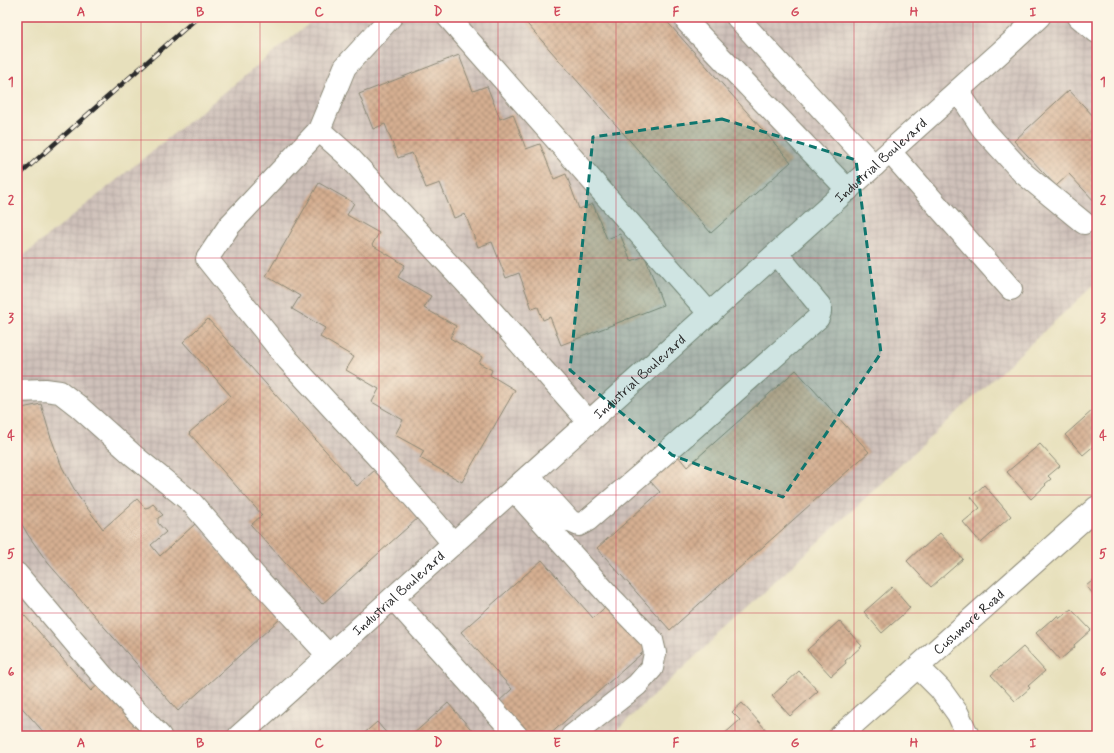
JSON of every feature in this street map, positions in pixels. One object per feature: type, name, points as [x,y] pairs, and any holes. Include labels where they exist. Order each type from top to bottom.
[{"type":"street","points":[[391,17],[345,67],[319,130],[229,226],[207,259],[288,360],[396,477],[454,544]]},
{"type":"street","points":[[448,17],[710,314]]},
{"type":"street","points":[[691,17],[687,22],[848,190]]},
{"type":"street","points":[[737,17],[874,166]]},
{"type":"street","name":"Industrial Boulevard","points":[[239,736],[1039,17]]},
{"type":"street","points":[[1079,17],[1097,32]]},
{"type":"street","points":[[958,91],[983,129],[1023,173],[1084,223]]},
{"type":"street","points":[[319,130],[353,161],[480,299],[589,422]]},
{"type":"street","points":[[890,152],[1011,289]]},
{"type":"street","points":[[521,483],[570,521],[579,525],[588,520],[652,465],[818,318],[820,306],[777,254]]},
{"type":"street","points":[[17,391],[45,390],[60,392],[78,406],[134,456],[191,502],[328,655]]},
{"type":"street","points":[[521,483],[613,600],[652,640],[655,653],[652,668],[637,685],[572,736]]},
{"type":"street","name":"Cushmore Road","points":[[840,736],[1097,507]]},
{"type":"street","points":[[17,574],[102,675],[160,736]]},
{"type":"street","points":[[393,598],[517,736]]},
{"type":"street","points":[[918,667],[940,689],[958,714],[968,736]]},
{"type":"highlighted area","points":[[722,119],[856,160],[881,353],[783,497],[672,455],[570,370],[593,137]]},
{"type":"shaded area","points":[[317,17],[1097,17],[1097,282],[610,736],[17,736],[17,261]]},
{"type":"building","points":[[521,17],[663,17],[791,162],[711,233]]},
{"type":"building","points":[[459,55],[473,91],[487,86],[500,119],[513,114],[526,149],[540,144],[554,179],[566,174],[579,209],[593,204],[607,239],[620,234],[631,261],[645,256],[663,305],[561,345],[550,317],[543,320],[538,307],[532,309],[519,273],[506,278],[492,242],[478,247],[465,214],[454,218],[440,183],[426,188],[412,153],[398,158],[385,124],[373,129],[359,94]]},
{"type":"building","points":[[1069,90],[1097,120],[1097,204],[1069,174],[1056,186],[1014,141]]},
{"type":"building","points":[[319,183],[354,203],[347,215],[379,233],[372,245],[405,265],[398,277],[431,296],[424,308],[456,326],[450,338],[482,357],[479,363],[492,370],[490,375],[515,390],[462,482],[420,458],[424,451],[395,435],[403,420],[372,402],[379,389],[346,370],[354,357],[320,337],[325,328],[292,309],[300,296],[266,276]]},
{"type":"building","points":[[208,319],[357,486],[375,470],[418,518],[322,604],[251,525],[262,515],[189,433],[231,396],[183,342]]},
{"type":"building","points":[[796,370],[869,452],[670,630],[597,548],[660,492],[650,481],[678,456],[687,467]]},
{"type":"building","points":[[41,404],[50,435],[62,467],[78,496],[103,529],[137,499],[145,508],[153,504],[163,515],[158,518],[158,523],[166,532],[151,545],[160,556],[195,524],[280,619],[178,711],[48,563],[28,535],[17,516],[17,409]]},
{"type":"building","points":[[1094,409],[1097,413],[1097,443],[1083,455],[1065,435]]},
{"type":"building","points":[[1040,444],[1060,466],[1048,476],[1051,479],[1031,499],[1007,472]]},
{"type":"building","points":[[984,485],[1011,516],[981,543],[963,522],[980,508],[971,497]]},
{"type":"building","points":[[940,533],[963,559],[931,587],[907,561]]},
{"type":"building","points":[[542,560],[593,618],[610,603],[649,647],[548,736],[524,736],[496,704],[512,689],[461,632]]},
{"type":"building","points":[[1097,577],[1097,598],[1086,586]]},
{"type":"building","points":[[892,587],[910,608],[882,633],[864,612]]},
{"type":"building","points":[[17,607],[91,691],[101,682],[149,736],[47,736],[17,702]]},
{"type":"building","points":[[1071,609],[1091,630],[1060,660],[1036,633],[1058,615],[1060,618]]},
{"type":"building","points":[[839,621],[862,646],[831,676],[807,650]]},
{"type":"building","points":[[1023,647],[1045,671],[1028,686],[1030,688],[1015,701],[991,675]]},
{"type":"building","points":[[799,671],[818,691],[790,716],[772,696]]},
{"type":"building","points":[[448,703],[477,736],[411,736]]},
{"type":"building","points":[[742,703],[767,731],[762,736],[722,736],[740,720],[732,712]]},
{"type":"building","points":[[377,722],[389,736],[361,736]]},
{"type":"railway","points":[[17,177],[198,17]]}]
